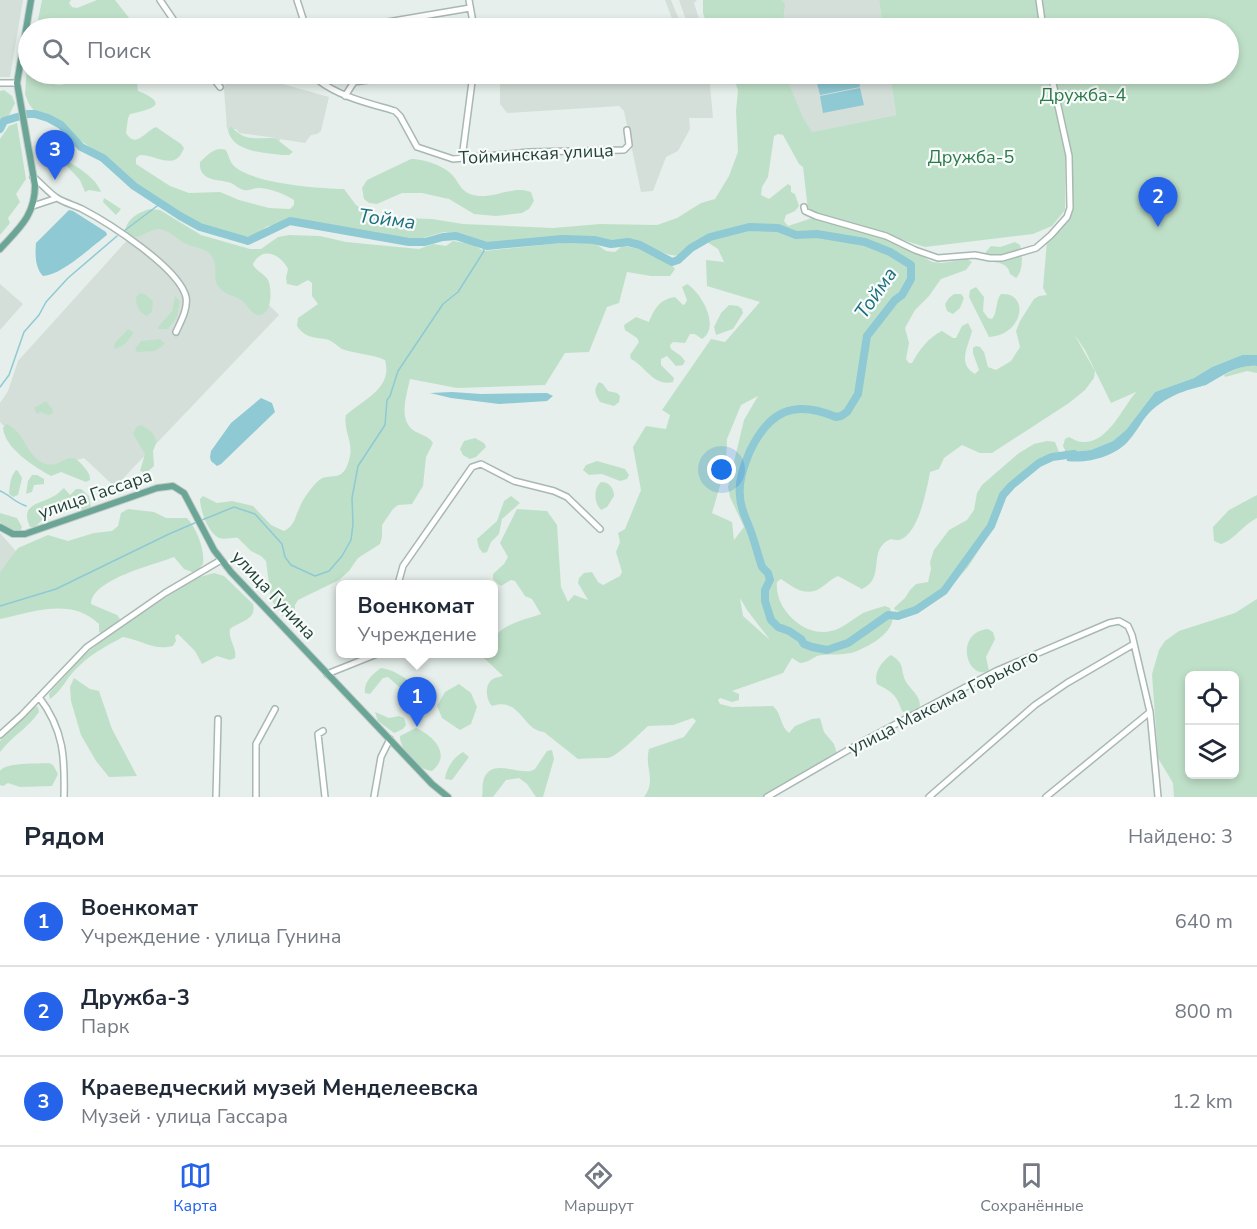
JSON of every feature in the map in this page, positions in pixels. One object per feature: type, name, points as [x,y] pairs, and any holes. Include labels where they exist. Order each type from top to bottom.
[{"type":"main road","points":[[28,18],[31,0]]},
{"type":"main road","points":[[0,249],[27,219],[33,206],[35,193],[17,83],[18,77]]},
{"type":"main road","name":"улица Гассара","points":[[0,527],[13,534],[25,534],[166,486],[179,489],[189,498],[193,507]]},
{"type":"main road","name":"улица Гунина","points":[[193,507],[221,560],[327,674],[446,796]]},
{"type":"street","points":[[160,0],[172,18]]},
{"type":"street","points":[[297,0],[303,18]]},
{"type":"street","points":[[469,0],[472,18]]},
{"type":"street","points":[[1038,0],[1041,18]]},
{"type":"street","points":[[414,18],[470,9]]},
{"type":"street","points":[[0,83],[17,83]]},
{"type":"street","name":"Тойминская улица","points":[[323,84],[330,90],[345,96],[395,111],[417,147],[453,159],[529,152],[624,150],[629,146],[627,130]]},
{"type":"street","points":[[345,96],[353,84]]},
{"type":"street","points":[[462,159],[472,84]]},
{"type":"street","points":[[804,207],[806,212],[816,216],[886,236],[931,257],[975,255],[1002,258],[1035,248],[1067,218],[1070,208],[1069,156],[1053,84]]},
{"type":"street","points":[[33,177],[57,198],[86,211],[148,252],[181,286],[186,299],[185,312],[176,332]]},
{"type":"street","points":[[33,206],[57,198]]},
{"type":"street","points":[[399,580],[403,566],[472,467],[477,464],[514,481],[554,491],[567,497],[600,529]]},
{"type":"street","points":[[0,735],[87,647],[165,593],[221,560]]},
{"type":"street","name":"улица Максима Горького","points":[[767,797],[862,742],[996,671],[1109,623],[1119,621],[1130,628],[1150,712],[1158,797]]},
{"type":"street","points":[[929,797],[1035,705],[1067,683],[1134,644]]},
{"type":"street","points":[[327,674],[367,658]]},
{"type":"street","points":[[39,697],[47,707],[63,750],[66,765],[64,797]]},
{"type":"street","points":[[256,797],[256,744],[275,709]]},
{"type":"street","points":[[1046,797],[1150,712]]},
{"type":"street","points":[[216,797],[218,719]]},
{"type":"street","points":[[322,731],[318,734],[325,797]]},
{"type":"street","points":[[374,797],[381,757],[390,740]]},
{"type":"shaded area","points":[[0,0],[23,0],[20,18],[18,18],[10,77],[0,77]]},
{"type":"shaded area","points":[[665,0],[671,0],[678,18],[672,18]]},
{"type":"shaded area","points":[[679,0],[697,0],[694,3],[699,18],[685,18]]},
{"type":"shaded area","points":[[752,0],[879,0],[882,18],[764,18]]},
{"type":"shaded area","points":[[225,84],[283,84],[329,97],[321,131],[311,135],[305,143],[280,139],[279,143],[276,143],[276,138],[227,129]]},
{"type":"shaded area","points":[[500,84],[710,84],[713,118],[689,118],[690,129],[678,151],[666,157],[653,191],[641,192],[624,111],[619,106],[507,113],[500,104]]},
{"type":"shaded area","points":[[789,84],[891,84],[896,115],[808,133],[799,132]]},
{"type":"shaded area","points":[[149,216],[209,245],[279,315],[115,487],[84,458],[46,470],[0,422],[0,403],[8,391],[18,361]]},
{"type":"shaded area","points":[[0,284],[23,304],[0,330]]},
{"type":"shaded area","points":[[0,533],[21,557],[0,574]]},
{"type":"green space","points":[[42,0],[71,0],[69,3],[72,7],[77,8],[97,0],[115,0],[129,18],[38,18]]},
{"type":"green space","points":[[703,0],[781,0],[785,4],[783,18],[705,18]]},
{"type":"green space","points":[[879,0],[1037,0],[1040,18],[882,18]]},
{"type":"green space","points":[[1041,0],[1257,0],[1257,355],[1242,355],[1212,367],[1194,378],[1155,392],[1126,430],[1113,441],[1091,450],[1070,452],[1063,446],[1065,439],[1069,437],[1082,442],[1099,437],[1114,424],[1136,392],[1111,403],[1085,350],[1074,334],[1095,371],[1094,378],[1085,390],[992,453],[980,453],[962,445],[944,458],[939,469],[930,472],[923,503],[914,527],[900,540],[891,539],[879,549],[874,578],[869,584],[862,589],[838,576],[816,590],[806,592],[781,579],[777,582],[777,592],[786,611],[802,626],[811,630],[821,632],[835,630],[863,613],[885,606],[890,608],[892,620],[886,633],[862,649],[847,654],[819,656],[800,663],[792,658],[783,673],[732,691],[739,694],[739,700],[732,702],[720,698],[718,700],[720,704],[732,707],[773,706],[789,733],[795,726],[820,718],[824,732],[834,744],[837,754],[762,797],[644,797],[650,785],[649,749],[684,737],[696,721],[693,718],[673,725],[648,726],[611,757],[578,759],[544,732],[531,726],[509,706],[501,704],[492,706],[487,696],[488,684],[493,679],[503,676],[484,658],[498,658],[498,633],[502,629],[541,614],[532,599],[525,596],[515,581],[511,580],[501,586],[498,580],[493,579],[493,574],[508,557],[500,543],[517,509],[547,511],[557,525],[561,587],[568,602],[574,595],[588,600],[578,583],[584,573],[592,572],[598,582],[603,585],[620,576],[622,572],[616,552],[620,542],[618,533],[625,529],[641,490],[633,447],[646,426],[666,429],[670,415],[662,410],[711,339],[725,342],[760,302],[707,286],[706,260],[724,262],[718,249],[707,242],[685,254],[671,255],[631,239],[490,245],[460,234],[444,232],[409,242],[375,239],[303,224],[268,226],[255,235],[245,237],[204,226],[143,192],[126,178],[115,164],[75,137],[65,125],[35,112],[25,94],[26,84],[137,84],[138,91],[156,103],[151,108],[130,114],[126,133],[133,140],[156,127],[184,148],[176,159],[171,161],[140,155],[136,158],[136,164],[170,186],[189,193],[220,192],[269,208],[290,209],[294,205],[294,200],[272,190],[258,188],[244,190],[202,173],[200,162],[212,152],[222,149],[226,150],[233,165],[245,173],[287,184],[344,189],[356,205],[374,215],[432,219],[463,224],[553,228],[600,224],[657,225],[677,218],[701,203],[715,199],[729,176],[738,152],[736,111],[738,90],[736,84],[789,84],[803,118],[812,132],[896,115],[891,84],[1052,84],[1065,155],[1065,210],[1052,226],[1033,234],[925,247],[808,210],[803,167],[799,164],[783,135],[774,136],[768,177],[762,187],[761,195],[769,199],[788,184],[791,186],[791,192],[795,194],[799,206],[795,211],[786,215],[784,221],[788,226],[812,218],[896,241],[932,262],[942,263],[967,259],[972,262],[966,270],[941,279],[915,310],[905,328],[909,343],[906,359],[912,363],[933,337],[942,331],[956,338],[962,326],[968,323],[972,331],[965,360],[966,365],[975,374],[979,370],[973,348],[980,347],[984,352],[988,367],[996,370],[1011,361],[1020,347],[1016,331],[1020,321],[1034,299],[1047,295],[1043,288],[1047,241],[1070,214],[1070,149],[1056,84],[1239,84],[1239,18],[1044,18]],"holes":[[[758,396],[744,420],[728,487],[730,497],[744,527],[734,540],[732,522],[712,513],[726,465],[727,439],[741,405]],[[740,598],[770,640],[743,616]]]},
{"type":"green space","points":[[4,90],[12,96],[15,103],[9,115],[0,123],[0,91]]},
{"type":"green space","points":[[17,123],[26,179],[16,194],[20,202],[8,218],[10,223],[0,235],[0,139],[9,126]]},
{"type":"green space","points":[[231,126],[246,137],[275,138],[293,152],[283,155],[242,147],[231,137],[228,130]]},
{"type":"green space","points":[[411,159],[440,166],[470,194],[486,196],[524,190],[531,192],[534,201],[529,209],[522,213],[496,216],[474,214],[449,199],[422,193],[402,193],[377,204],[369,203],[364,199],[362,188],[367,180]]},
{"type":"green space","points":[[65,160],[81,169],[101,192],[89,190],[85,192],[80,180],[66,165]]},
{"type":"green space","points":[[104,198],[121,209],[116,215],[103,202]]},
{"type":"green space","points":[[150,209],[160,210],[201,235],[250,249],[261,249],[278,237],[289,235],[320,236],[346,242],[419,249],[433,244],[446,246],[453,241],[472,244],[484,251],[561,243],[596,244],[606,251],[615,252],[622,246],[644,250],[664,259],[675,269],[670,276],[627,272],[619,303],[607,307],[589,352],[565,353],[545,385],[457,388],[410,379],[405,406],[406,420],[413,430],[433,443],[426,457],[423,486],[412,504],[398,505],[393,509],[382,525],[380,544],[358,558],[339,580],[298,600],[295,605],[294,618],[290,621],[283,617],[271,599],[266,561],[238,538],[221,539],[215,535],[205,521],[200,499],[203,496],[217,503],[232,501],[253,506],[271,525],[284,531],[288,529],[294,522],[304,498],[317,482],[322,478],[340,475],[344,472],[351,451],[346,415],[381,385],[385,378],[385,360],[342,349],[330,341],[303,333],[297,326],[298,318],[318,304],[312,296],[312,283],[308,280],[297,286],[287,284],[288,269],[276,256],[262,255],[253,264],[268,280],[270,289],[269,306],[263,314],[258,315],[239,299],[221,290],[216,282],[213,258],[204,250],[186,244],[162,229],[137,237],[125,231],[128,223],[141,212]]},
{"type":"green space","points":[[1015,242],[1020,245],[1022,258],[1020,272],[1016,278],[1010,274],[1006,266],[985,257],[985,253],[991,246],[1000,247]]},
{"type":"green space","points":[[687,284],[703,302],[710,326],[702,339],[695,334],[690,334],[685,343],[673,342],[670,345],[671,349],[685,361],[683,365],[676,366],[667,356],[661,359],[661,365],[674,378],[673,382],[660,382],[631,359],[630,355],[639,342],[625,330],[624,325],[636,317],[649,322],[658,305],[670,298],[675,297],[683,305],[685,304],[687,300],[682,287]]},
{"type":"green space","points":[[976,287],[984,297],[983,311],[988,318],[992,319],[994,316],[1001,294],[1010,295],[1016,300],[1019,314],[1010,329],[989,337],[969,297],[970,290]]},
{"type":"green space","points":[[140,293],[153,301],[152,311],[147,316],[137,306],[136,297]]},
{"type":"green space","points":[[954,294],[961,294],[964,298],[960,308],[953,314],[947,311],[945,304]]},
{"type":"green space","points":[[175,296],[180,301],[177,317],[168,329],[158,329],[172,311]]},
{"type":"green space","points":[[729,305],[738,306],[743,313],[733,329],[716,335],[714,327],[721,313]]},
{"type":"green space","points":[[128,329],[133,332],[130,338],[116,349],[115,343]]},
{"type":"green space","points":[[160,339],[165,344],[155,351],[137,352],[135,349],[141,341]]},
{"type":"green space","points":[[1243,366],[1257,366],[1257,373],[1247,371],[1225,377],[1224,375]]},
{"type":"green space","points":[[599,382],[608,391],[620,396],[619,402],[614,406],[600,402],[595,392]]},
{"type":"green space","points":[[46,401],[53,410],[52,414],[41,412],[37,414],[34,408]]},
{"type":"green space","points":[[6,424],[17,432],[39,461],[52,465],[74,458],[87,470],[90,480],[86,482],[61,472],[51,476],[37,468],[9,443],[3,428]]},
{"type":"green space","points":[[141,425],[152,432],[157,441],[153,451],[154,466],[146,473],[140,471],[145,454],[133,434],[136,427]]},
{"type":"green space","points":[[475,438],[484,443],[486,447],[476,457],[470,459],[463,455],[460,449],[464,441]]},
{"type":"green space","points":[[1055,442],[1059,452],[1038,462],[1009,491],[997,510],[988,536],[968,567],[945,593],[929,604],[902,612],[895,610],[894,608],[916,584],[928,582],[934,550],[949,530],[967,520],[974,510],[977,493],[982,485],[1019,453],[1034,444]]},
{"type":"green space","points":[[597,461],[625,469],[629,475],[627,479],[620,481],[602,474],[589,475],[583,470],[586,465]]},
{"type":"green space","points":[[16,470],[22,478],[18,495],[13,497],[9,494],[11,478]]},
{"type":"green space","points":[[32,475],[44,479],[44,484],[34,485],[32,492],[26,494],[28,481]]},
{"type":"green space","points":[[601,482],[611,486],[614,496],[607,507],[601,510],[595,496]]},
{"type":"green space","points":[[64,488],[70,495],[76,489],[81,489],[89,496],[91,508],[81,510],[72,504],[68,511],[48,514],[35,527],[30,527],[27,519],[29,509]]},
{"type":"green space","points":[[1257,495],[1257,518],[1225,542],[1221,544],[1214,541],[1213,527],[1229,510]]},
{"type":"green space","points":[[511,496],[520,503],[502,519],[499,534],[491,542],[487,552],[483,553],[477,539],[497,521],[504,501]]},
{"type":"green space","points":[[128,509],[154,512],[166,518],[187,518],[200,540],[203,564],[198,570],[192,572],[184,569],[174,557],[112,580],[94,595],[91,604],[117,615],[120,619],[111,628],[101,633],[99,624],[88,616],[64,609],[38,610],[0,619],[0,572],[18,548],[48,535],[68,541],[94,533],[112,531],[118,526],[121,513]]},
{"type":"green space","points":[[0,513],[17,518],[22,527],[20,532],[9,529],[0,522]]},
{"type":"green space","points":[[214,573],[224,576],[253,604],[254,609],[250,617],[230,629],[235,658],[230,660],[217,656],[202,664],[195,651],[178,634],[175,636],[176,641],[173,646],[166,647],[153,646],[123,637],[86,660],[50,699],[49,694],[52,690],[85,654],[126,623],[196,578]]},
{"type":"green space","points":[[1257,599],[1257,797],[1174,797],[1173,783],[1158,758],[1152,674],[1159,650],[1165,641],[1179,631],[1235,613]]},
{"type":"green space","points":[[988,629],[993,632],[995,639],[986,657],[989,671],[981,672],[974,669],[970,663],[967,646],[977,632]]},
{"type":"green space","points":[[891,655],[900,663],[905,680],[918,698],[920,706],[915,712],[907,714],[902,711],[893,694],[877,684],[876,676],[879,668]]},
{"type":"green space","points":[[381,668],[407,680],[418,690],[424,701],[419,704],[388,677],[383,678],[370,694],[365,693],[367,682]]},
{"type":"green space","points":[[74,678],[90,689],[99,691],[112,729],[137,776],[109,777],[96,761],[81,735],[71,701],[70,687]]},
{"type":"green space","points":[[459,684],[471,693],[477,707],[471,724],[460,730],[442,718],[437,706],[445,692]]},
{"type":"green space","points":[[35,706],[38,707],[39,712],[0,752],[0,741]]},
{"type":"green space","points":[[375,712],[389,718],[399,716],[404,718],[406,725],[394,733],[378,721]]},
{"type":"green space","points":[[416,728],[423,731],[438,746],[440,759],[432,771],[416,763],[403,747],[400,736]]},
{"type":"green space","points":[[552,750],[554,759],[543,797],[536,797],[527,784],[519,778],[506,780],[493,797],[482,797],[483,782],[486,774],[491,770],[503,768],[531,771],[535,769],[547,751]]},
{"type":"green space","points":[[463,752],[469,757],[452,780],[445,779],[451,763]]},
{"type":"green space","points":[[49,763],[53,765],[58,774],[52,786],[20,787],[8,783],[0,785],[0,771],[3,768]]},
{"type":"water","points":[[817,84],[860,84],[860,87],[820,95]]},
{"type":"water","points":[[860,88],[864,105],[823,113],[820,96]]},
{"type":"water","points":[[69,210],[106,232],[107,235],[67,266],[43,276],[37,265],[36,243]]},
{"type":"water","points":[[1242,355],[1257,355],[1257,366],[1237,369],[1206,385],[1164,401],[1149,413],[1124,445],[1102,458],[1067,461],[1065,450],[1070,452],[1091,450],[1113,441],[1126,430],[1155,392],[1194,378],[1212,367]]},
{"type":"water","points":[[430,393],[547,393],[553,396],[547,401],[499,404]]},
{"type":"water","points":[[261,398],[272,403],[275,412],[217,466],[211,461],[211,451],[231,423]]},
{"type":"waterway","name":"Тойма","points":[[0,129],[4,121],[27,114],[48,118],[61,125],[81,147],[103,158],[134,186],[180,216],[200,227],[248,241],[290,221],[409,242],[425,242],[456,236],[487,246],[562,239],[594,240],[611,244],[628,242],[640,245],[672,262],[710,237],[749,227],[778,228],[796,235],[817,234],[865,242],[890,252],[911,265],[911,279],[902,295],[895,300],[867,336],[858,394],[847,412],[836,417],[808,409],[784,412],[774,418],[757,437],[742,473],[741,505],[762,567],[768,573],[770,580],[765,590],[765,601],[771,620],[778,627],[789,631],[801,639],[804,644],[812,647],[827,650],[848,643],[888,615],[898,616],[916,610],[944,591],[991,526],[1003,495],[1012,485],[1039,463],[1052,457],[1074,454]]},
{"type":"waterway","points":[[124,231],[161,203]]},
{"type":"waterway","points":[[0,387],[9,375],[24,332],[39,315],[46,302],[68,278],[117,236]]},
{"type":"waterway","points":[[202,520],[234,507],[255,514],[282,544],[285,557],[291,565],[315,576],[329,571],[342,556],[351,540],[352,498],[358,466],[385,425],[387,400],[398,371],[443,304],[458,292],[484,251],[483,246]]},
{"type":"waterway","points":[[0,491],[26,506]]},
{"type":"waterway","points":[[0,606],[56,589],[197,522]]},
{"type":"place","name":"Краеведческий музей Менделеевска","points":[[55,180]]},
{"type":"place","name":"Дружба-3","points":[[1158,227]]},
{"type":"place","name":"Военкомат","points":[[417,727]]},
{"type":"park label","name":"Дружба-4","points":[[1083,95]]},
{"type":"park label","name":"Дружба-5","points":[[971,157]]}]
